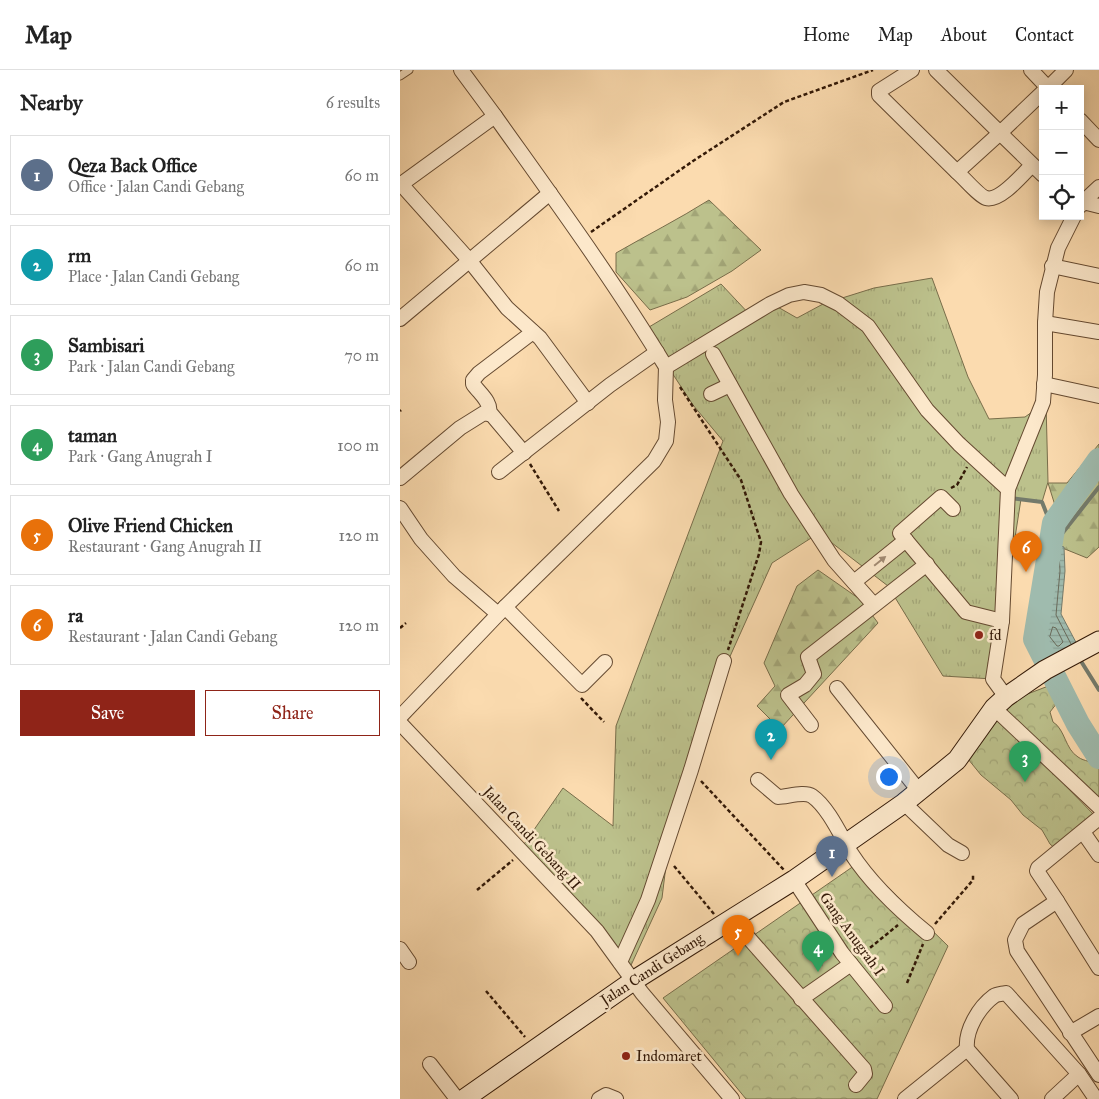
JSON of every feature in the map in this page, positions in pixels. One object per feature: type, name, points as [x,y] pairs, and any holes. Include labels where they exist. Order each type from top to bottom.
[{"type":"main road","name":"Jalan Candi Gebang","points":[[464,1099],[633,981],[794,880],[904,803],[957,760],[1000,702],[1045,670],[1091,645]]},
{"type":"street","points":[[400,717],[502,611],[654,461],[666,441],[668,422],[665,400],[666,367],[582,238],[461,70]]},
{"type":"street","points":[[912,70],[879,92],[879,95],[984,198],[992,198],[1010,187],[1032,165]]},
{"type":"street","points":[[936,70],[1042,175]]},
{"type":"street","points":[[1031,70],[1043,85]]},
{"type":"street","points":[[1050,85],[1066,70]]},
{"type":"street","points":[[957,172],[1039,96]]},
{"type":"street","points":[[495,116],[400,184],[469,260],[507,308],[540,338],[588,403]]},
{"type":"street","points":[[1084,124],[1099,140]]},
{"type":"street","points":[[1084,202],[1099,187]]},
{"type":"street","points":[[400,320],[550,193]]},
{"type":"street","points":[[1084,204],[1099,206]]},
{"type":"street","points":[[1072,220],[1058,248],[1047,292],[1042,402],[1008,491],[1002,621],[993,679],[1000,702],[1099,807]]},
{"type":"street","points":[[1052,266],[1099,276]]},
{"type":"street","points":[[666,367],[770,304],[789,295],[804,292],[821,295],[839,304],[868,326],[927,410],[1008,491]]},
{"type":"street","points":[[1045,323],[1099,332]]},
{"type":"street","points":[[488,413],[489,406],[473,384],[473,380],[479,373],[533,332]]},
{"type":"street","points":[[499,472],[610,385],[657,352]]},
{"type":"street","points":[[713,354],[791,494],[834,560],[874,605]]},
{"type":"street","points":[[1044,384],[1099,396]]},
{"type":"street","points":[[711,394],[730,385]]},
{"type":"street","points":[[488,413],[497,420],[524,453]]},
{"type":"street","points":[[400,478],[476,416],[488,413]]},
{"type":"street","points":[[953,509],[942,497],[900,533],[966,612],[1002,621]]},
{"type":"street","points":[[400,508],[421,539],[454,576],[476,597],[502,611],[582,685],[605,662]]},
{"type":"street","points":[[854,582],[906,540]]},
{"type":"street","points":[[811,724],[788,695],[805,685],[814,674],[808,657],[927,564]]},
{"type":"street","points":[[620,962],[648,900],[691,770],[724,661]]},
{"type":"street","points":[[837,688],[919,790]]},
{"type":"street","name":"Jalan Candi Gebang II","points":[[400,723],[597,932],[642,994],[732,1099]]},
{"type":"street","points":[[758,780],[778,796],[810,795],[824,810],[851,853],[878,889],[908,918],[927,933]]},
{"type":"street","points":[[904,803],[948,845],[962,853]]},
{"type":"street","points":[[1099,818],[1038,868],[1037,871],[1099,968]]},
{"type":"street","points":[[1083,832],[1099,855]]},
{"type":"street","name":"Gang Anugrah I","points":[[794,880],[851,964],[885,1006]]},
{"type":"street","points":[[1057,901],[1023,924],[1015,940],[1017,951],[1099,1075]]},
{"type":"street","points":[[727,921],[864,1069],[865,1074],[856,1085]]},
{"type":"street","points":[[400,949],[409,962]]},
{"type":"street","points":[[801,999],[851,964]]},
{"type":"street","points":[[1011,1099],[967,1049],[966,1039],[978,1012],[995,995],[1006,993],[1079,1074],[1096,1099]]},
{"type":"street","points":[[1070,1033],[1099,1016]]},
{"type":"street","points":[[905,1099],[967,1049]]},
{"type":"street","points":[[430,1064],[457,1099]]},
{"type":"street","points":[[1052,1099],[1079,1074]]},
{"type":"street","points":[[599,1099],[606,1095],[614,1098]]},
{"type":"lane","points":[[400,76],[409,70]]},
{"type":"path","points":[[582,238],[784,102],[873,70]]},
{"type":"path","points":[[666,367],[741,480],[761,542],[759,554],[724,661]]},
{"type":"path","points":[[524,453],[559,512]]},
{"type":"path","points":[[948,490],[957,485],[962,474],[975,459]]},
{"type":"path","points":[[400,628],[406,623]]},
{"type":"path","points":[[691,770],[794,880]]},
{"type":"path","points":[[477,890],[523,852]]},
{"type":"path","points":[[663,853],[727,921]]},
{"type":"path","points":[[907,983],[927,933],[973,880],[973,875]]},
{"type":"path","points":[[851,964],[908,918]]},
{"type":"path","points":[[486,991],[535,1048]]},
{"type":"green space","points":[[709,200],[761,250],[732,271],[687,297],[650,310],[616,272],[616,253]]},
{"type":"green space","points":[[932,278],[968,377],[989,419],[1025,417],[1046,402],[1048,482],[1042,502],[1021,499],[993,679],[943,676],[888,586],[819,533],[772,563],[714,692],[669,841],[662,898],[627,974],[567,888],[522,847],[563,788],[613,826],[616,726],[723,441],[693,405],[644,330],[721,284],[752,317],[776,306],[797,318],[823,304],[874,288]]},
{"type":"green space","points":[[1099,444],[1099,456],[1072,495],[1099,460],[1099,547],[1087,558],[1050,543],[1054,523],[1058,515],[1048,483],[1067,483]]},
{"type":"green space","points":[[818,570],[861,600],[878,623],[780,729],[757,706],[775,686],[764,663],[797,586]]},
{"type":"green space","points":[[1051,685],[1057,703],[1050,712],[1053,722],[1060,729],[1074,753],[1081,759],[1099,767],[1099,804],[1002,713],[1017,698]]},
{"type":"green space","points":[[997,715],[1096,817],[1058,851],[1050,844],[1042,830],[1023,815],[1011,800],[981,775],[968,759]]},
{"type":"green space","points":[[861,861],[948,946],[877,1099],[746,1099],[663,998]]},
{"type":"water","points":[[1050,543],[1064,547],[1065,571],[1061,614],[1080,650],[1054,661],[1039,639]]},
{"type":"waterway","points":[[1099,460],[1054,523],[1035,639],[1078,724],[1099,757]]},
{"type":"waterway","points":[[1057,548],[1057,540],[1099,487]]},
{"type":"waterway","points":[[1011,498],[1042,502],[1057,540]]},
{"type":"waterway","points":[[1079,658],[1099,690]]},
{"type":"place","name":"ra","points":[[1026,572]]},
{"type":"place","name":"fd","points":[[979,635]]},
{"type":"place","name":"rm","points":[[771,760]]},
{"type":"place","name":"Sambisari","points":[[1025,782]]},
{"type":"place","name":"Qeza Back Office","points":[[832,877]]},
{"type":"place","name":"Olive Friend Chicken","points":[[738,956]]},
{"type":"place","name":"taman","points":[[818,972]]},
{"type":"place","name":"Indomaret","points":[[626,1056]]}]
